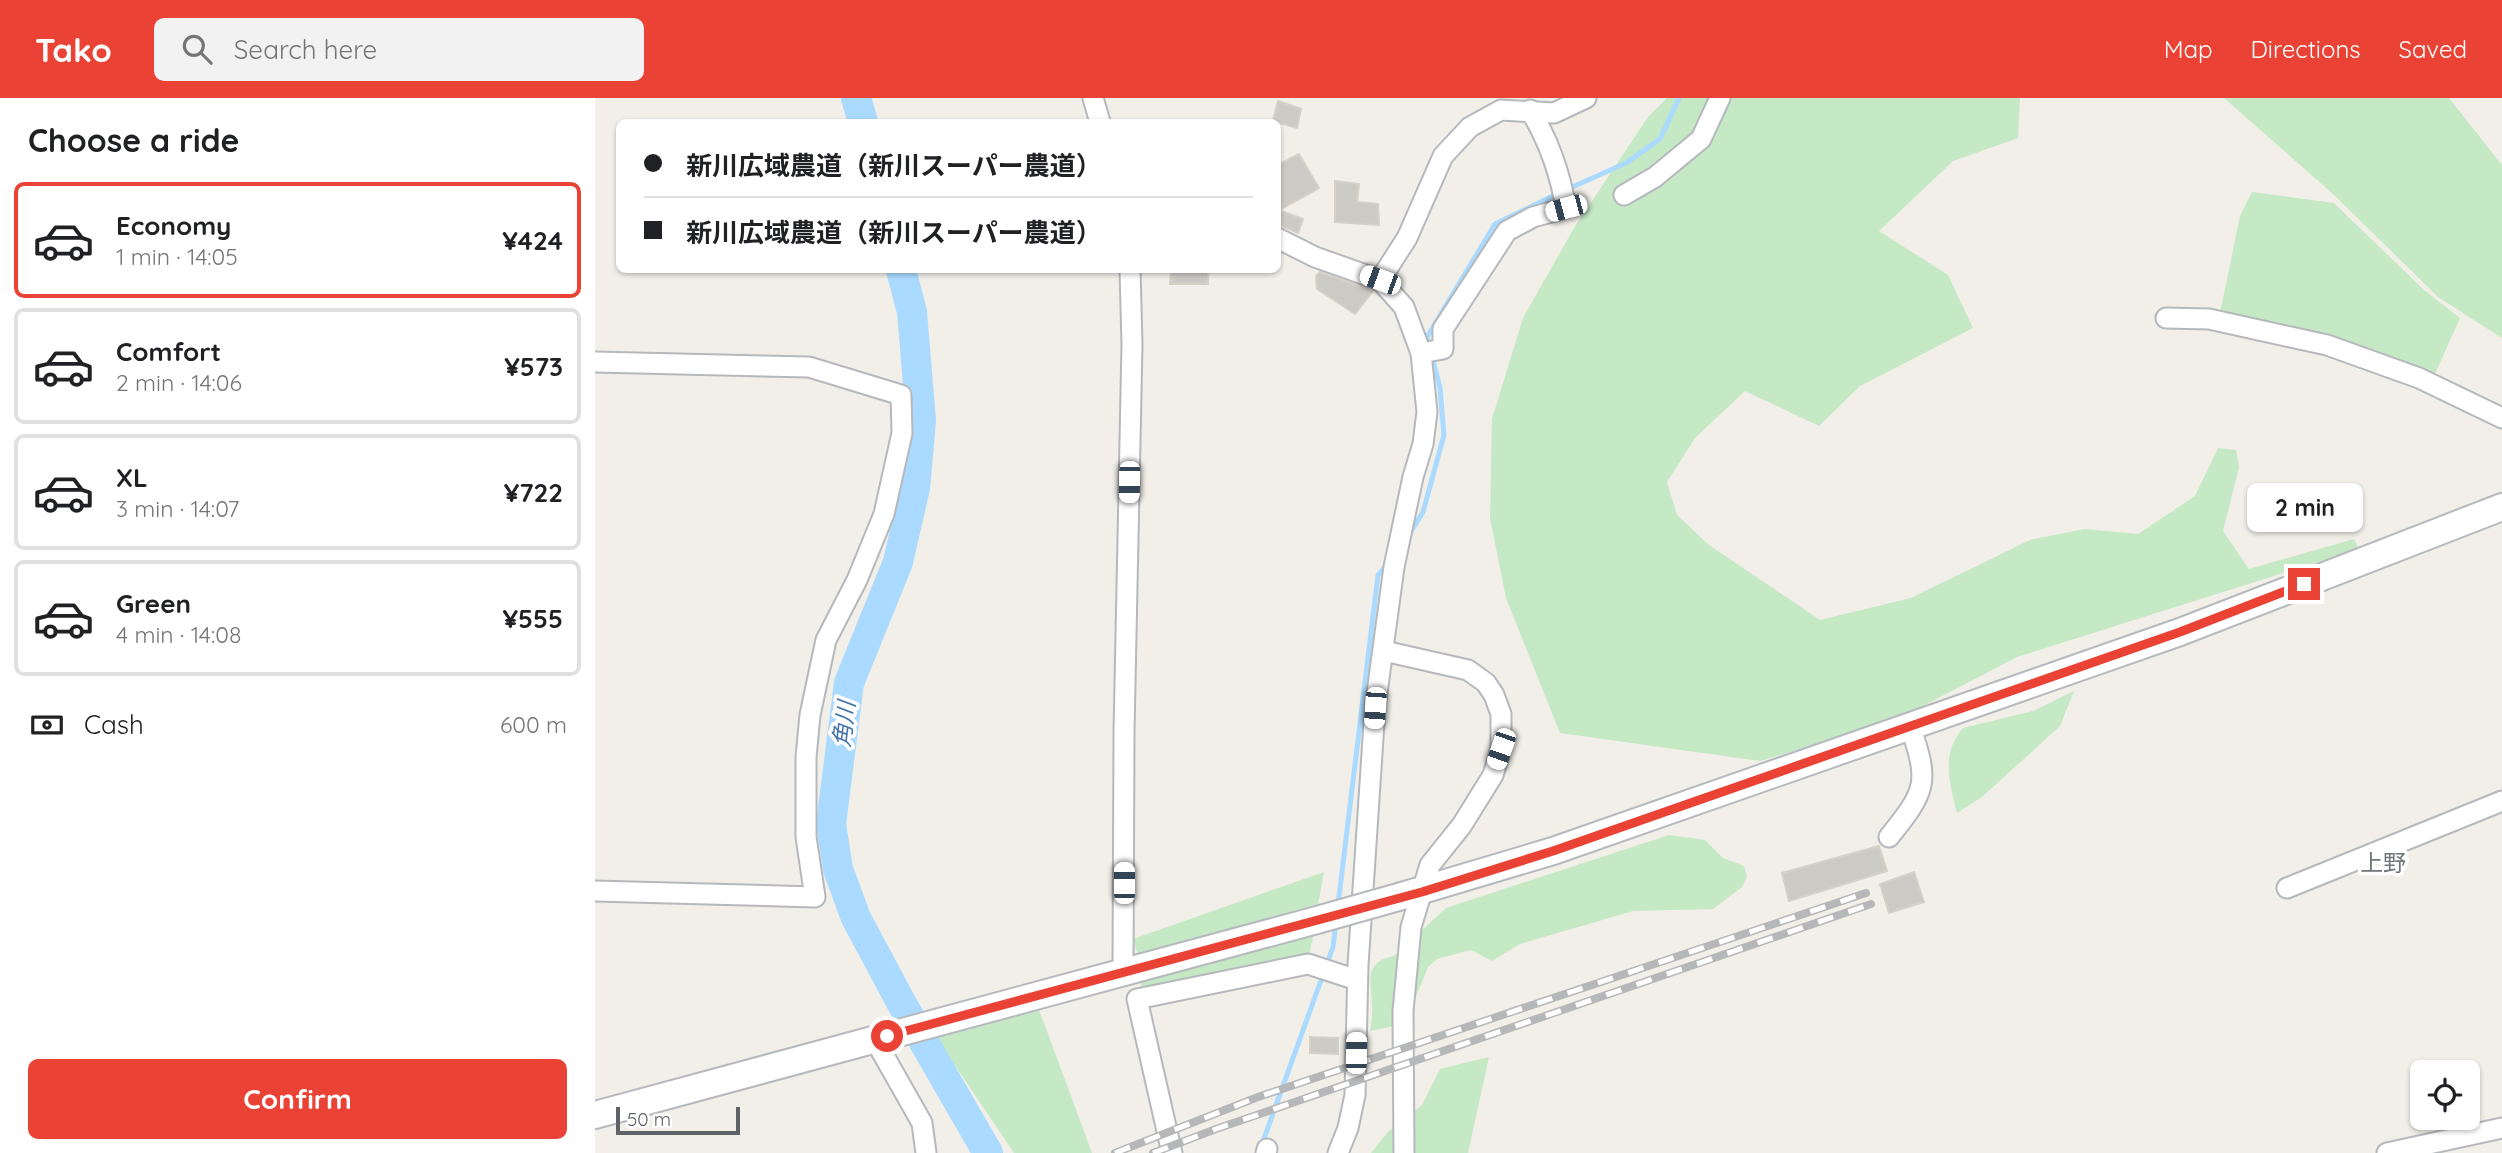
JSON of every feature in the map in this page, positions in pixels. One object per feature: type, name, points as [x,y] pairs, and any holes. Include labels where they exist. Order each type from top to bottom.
[{"type":"street","points":[[1093,98],[1099,119]]},
{"type":"street","points":[[1380,280],[1406,238],[1443,156],[1470,127],[1501,110],[1554,113],[1586,98]]},
{"type":"street","points":[[1624,195],[1655,177],[1701,139],[1720,98]]},
{"type":"street","points":[[1422,353],[1442,349],[1443,329],[1507,231],[1533,217],[1566,208],[1561,180],[1543,131],[1530,110]]},
{"type":"street","points":[[1281,240],[1315,257],[1380,280],[1405,307],[1422,353],[1427,412],[1423,444],[1413,477],[1394,567],[1375,708],[1357,980],[1355,1095],[1348,1128],[1338,1153]]},
{"type":"street","points":[[1123,973],[1131,273]]},
{"type":"street","points":[[2166,318],[2209,319],[2327,345],[2419,379],[2502,418]]},
{"type":"street","points":[[595,362],[809,367],[901,395],[902,433],[884,514],[857,580],[826,640],[810,715],[806,757],[806,837],[815,897],[595,891]]},
{"type":"street","points":[[595,1115],[1412,894],[1553,851],[2180,632],[2502,506]]},
{"type":"street","points":[[1384,651],[1468,670],[1486,683],[1501,714],[1501,749],[1493,775],[1462,825],[1430,865],[1412,894],[1403,1011],[1404,1153]]},
{"type":"street","points":[[1889,837],[1912,808],[1922,787],[1921,758],[1910,726]]},
{"type":"street","points":[[2287,888],[2501,804]]},
{"type":"street","points":[[1172,1153],[1137,999],[1308,964],[1357,980]]},
{"type":"street","points":[[881,1038],[922,1123],[926,1153]]},
{"type":"street","points":[[2387,1153],[2502,1128]]},
{"type":"green space","points":[[1667,98],[2020,98],[2018,138],[1953,161],[1879,231],[1948,275],[1973,328],[1860,386],[1819,426],[1745,391],[1695,438],[1667,482],[1677,515],[1709,545],[1820,620],[1911,598],[2030,540],[2084,529],[2138,534],[2195,496],[2218,448],[2236,450],[2239,467],[2223,531],[2249,569],[2354,539],[2359,549],[2017,657],[1894,721],[1760,761],[1560,733],[1506,598],[1490,518],[1492,419],[1523,318],[1574,228],[1648,117]]},
{"type":"green space","points":[[2224,98],[2449,98],[2502,165],[2502,338],[2438,297],[2333,194]]},
{"type":"green space","points":[[2252,192],[2334,203],[2424,290],[2460,318],[2435,374],[2220,313],[2240,216]]},
{"type":"green space","points":[[2074,691],[2060,726],[1982,797],[1957,813],[1949,759],[1951,748],[1963,728],[2033,711]]},
{"type":"green space","points":[[1669,835],[1705,840],[1723,858],[1744,866],[1747,877],[1742,887],[1713,909],[1633,911],[1520,944],[1492,961],[1471,950],[1437,959],[1428,967],[1415,999],[1414,1022],[1370,1031],[1373,968],[1384,959],[1394,956],[1446,908]]},
{"type":"green space","points":[[1324,872],[1318,904],[1138,955],[1133,939]]},
{"type":"green space","points":[[1315,930],[1308,958],[1142,991],[1140,976]]},
{"type":"green space","points":[[1038,1007],[1092,1153],[1014,1153],[936,1037]]},
{"type":"green space","points":[[1489,1057],[1468,1153],[1371,1153],[1389,1131],[1422,1105],[1440,1069]]},
{"type":"building","points":[[1278,101],[1301,109],[1297,128],[1281,123],[1281,119],[1274,119]]},
{"type":"building","points":[[1299,154],[1319,188],[1281,209],[1281,163]]},
{"type":"building","points":[[1335,181],[1359,184],[1357,202],[1378,204],[1379,225],[1335,222]]},
{"type":"building","points":[[1281,211],[1303,219],[1298,233],[1281,226]]},
{"type":"building","points":[[1320,272],[1373,291],[1355,314],[1317,289],[1316,276]]},
{"type":"building","points":[[1171,273],[1208,273],[1208,284],[1170,284]]},
{"type":"building","points":[[1879,846],[1887,871],[1789,901],[1782,873]]},
{"type":"building","points":[[1914,872],[1924,902],[1889,913],[1880,884]]},
{"type":"building","points":[[1310,1037],[1338,1038],[1338,1054],[1310,1053]]},
{"type":"waterway","name":"角川","points":[[856,98],[862,119]]},
{"type":"waterway","points":[[1568,189],[1626,163],[1660,139],[1679,98]]},
{"type":"waterway","points":[[1410,533],[1423,512],[1444,435],[1440,388],[1427,337],[1495,224],[1559,193]]},
{"type":"waterway","name":"角川","points":[[902,273],[912,312],[921,421],[915,488],[898,562],[849,683],[831,824],[838,869],[856,918],[988,1153]]},
{"type":"waterway","points":[[1338,905],[1378,575],[1388,564]]},
{"type":"waterway","points":[[1261,1147],[1333,947],[1336,921]]},
{"type":"railway","points":[[1115,1153],[1258,1097],[1866,893]]},
{"type":"railway","points":[[1153,1153],[1871,904]]},
{"type":"district","name":"上野","points":[[2383,863]]},
{"type":"route","points":[[887,1036],[1422,892],[1553,851],[2180,632],[2304,584]]}]
